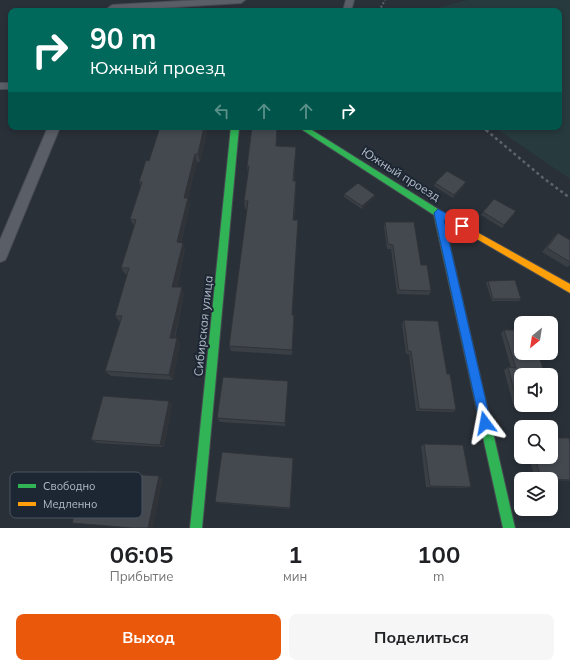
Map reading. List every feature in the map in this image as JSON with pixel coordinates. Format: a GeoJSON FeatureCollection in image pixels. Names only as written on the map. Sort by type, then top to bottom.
{"type":"FeatureCollection","features":[{"type":"Feature","properties":{"kind":"street"},"geometry":{"type":"LineString","coordinates":[[112,8],[241,0]]}},
{"type":"Feature","properties":{"kind":"street"},"geometry":{"type":"LineString","coordinates":[[0,256],[53,130]]}},
{"type":"Feature","properties":{"kind":"street","name":"Сибирская улица"},"geometry":{"type":"LineString","coordinates":[[196,528],[235,130]]}},
{"type":"Feature","properties":{"kind":"street","name":"Южный проезд"},"geometry":{"type":"LineString","coordinates":[[307,130],[438,213],[570,289]]}},
{"type":"Feature","properties":{"kind":"street"},"geometry":{"type":"LineString","coordinates":[[438,213],[509,528]]}},
{"type":"Feature","properties":{"kind":"path"},"geometry":{"type":"LineString","coordinates":[[486,130],[542,177],[570,198]]}},
{"type":"Feature","properties":{"kind":"green space"},"geometry":{"type":"Polygon","coordinates":[[[467,0],[570,0],[570,179],[498,130],[562,130],[562,8],[437,8],[467,0]]]}},
{"type":"Feature","properties":{"kind":"building"},"geometry":{"type":"Polygon","coordinates":[[[159,130],[203,130],[198,154],[195,154],[184,198],[188,198],[177,242],[183,243],[172,287],[182,287],[170,338],[177,338],[169,375],[105,371],[122,316],[115,316],[129,268],[121,268],[136,220],[130,219],[142,182],[139,182],[146,160],[149,161],[159,130]]]}},
{"type":"Feature","properties":{"kind":"building"},"geometry":{"type":"Polygon","coordinates":[[[252,130],[277,130],[276,146],[296,147],[293,181],[296,181],[293,220],[298,220],[292,315],[294,315],[292,350],[229,346],[248,201],[244,201],[249,166],[247,166],[252,130]]]}},
{"type":"Feature","properties":{"kind":"building"},"geometry":{"type":"Polygon","coordinates":[[[447,171],[466,182],[454,195],[435,183],[447,171]]]}},
{"type":"Feature","properties":{"kind":"building"},"geometry":{"type":"Polygon","coordinates":[[[358,183],[375,195],[362,206],[344,194],[358,183]]]}},
{"type":"Feature","properties":{"kind":"building"},"geometry":{"type":"Polygon","coordinates":[[[494,199],[516,211],[504,225],[483,212],[494,199]]]}},
{"type":"Feature","properties":{"kind":"building"},"geometry":{"type":"Polygon","coordinates":[[[385,222],[414,222],[421,265],[427,265],[431,291],[399,290],[393,245],[388,244],[385,222]]]}},
{"type":"Feature","properties":{"kind":"building"},"geometry":{"type":"Polygon","coordinates":[[[558,233],[570,240],[570,262],[547,248],[558,233]]]}},
{"type":"Feature","properties":{"kind":"building"},"geometry":{"type":"Polygon","coordinates":[[[515,280],[521,299],[493,299],[488,281],[515,280]]]}},
{"type":"Feature","properties":{"kind":"building"},"geometry":{"type":"Polygon","coordinates":[[[404,320],[438,321],[447,374],[450,374],[456,410],[419,409],[411,351],[408,351],[404,320]]]}},
{"type":"Feature","properties":{"kind":"building"},"geometry":{"type":"Polygon","coordinates":[[[504,330],[514,330],[514,360],[540,360],[543,368],[516,368],[504,330]]]}},
{"type":"Feature","properties":{"kind":"building"},"geometry":{"type":"Polygon","coordinates":[[[508,367],[516,368],[514,368],[514,390],[508,367]]]}},
{"type":"Feature","properties":{"kind":"building"},"geometry":{"type":"Polygon","coordinates":[[[223,377],[288,381],[285,423],[217,418],[223,377]]]}},
{"type":"Feature","properties":{"kind":"building"},"geometry":{"type":"Polygon","coordinates":[[[103,396],[169,401],[160,445],[91,440],[103,396]]]}},
{"type":"Feature","properties":{"kind":"building"},"geometry":{"type":"Polygon","coordinates":[[[558,438],[569,438],[570,480],[558,480],[558,472],[539,472],[537,464],[558,464],[558,438]]]}},
{"type":"Feature","properties":{"kind":"building"},"geometry":{"type":"Polygon","coordinates":[[[424,444],[463,445],[471,487],[430,486],[424,444]]]}},
{"type":"Feature","properties":{"kind":"building"},"geometry":{"type":"Polygon","coordinates":[[[222,452],[293,458],[290,508],[215,502],[222,452]]]}},
{"type":"Feature","properties":{"kind":"building"},"geometry":{"type":"Polygon","coordinates":[[[142,475],[159,476],[148,528],[72,523],[73,518],[142,518],[142,475]]]}},
{"type":"Feature","properties":{"kind":"traffic: fast"},"geometry":{"type":"LineString","coordinates":[[196,528],[235,130]]}},
{"type":"Feature","properties":{"kind":"traffic: fast"},"geometry":{"type":"LineString","coordinates":[[307,130],[438,213],[473,233]]}},
{"type":"Feature","properties":{"kind":"traffic: fast"},"geometry":{"type":"LineString","coordinates":[[438,213],[509,528]]}},
{"type":"Feature","properties":{"kind":"traffic: slow"},"geometry":{"type":"LineString","coordinates":[[473,233],[570,289]]}},
{"type":"Feature","properties":{"kind":"route"},"geometry":{"type":"LineString","coordinates":[[462,226],[438,213],[485,423]]}}]}
